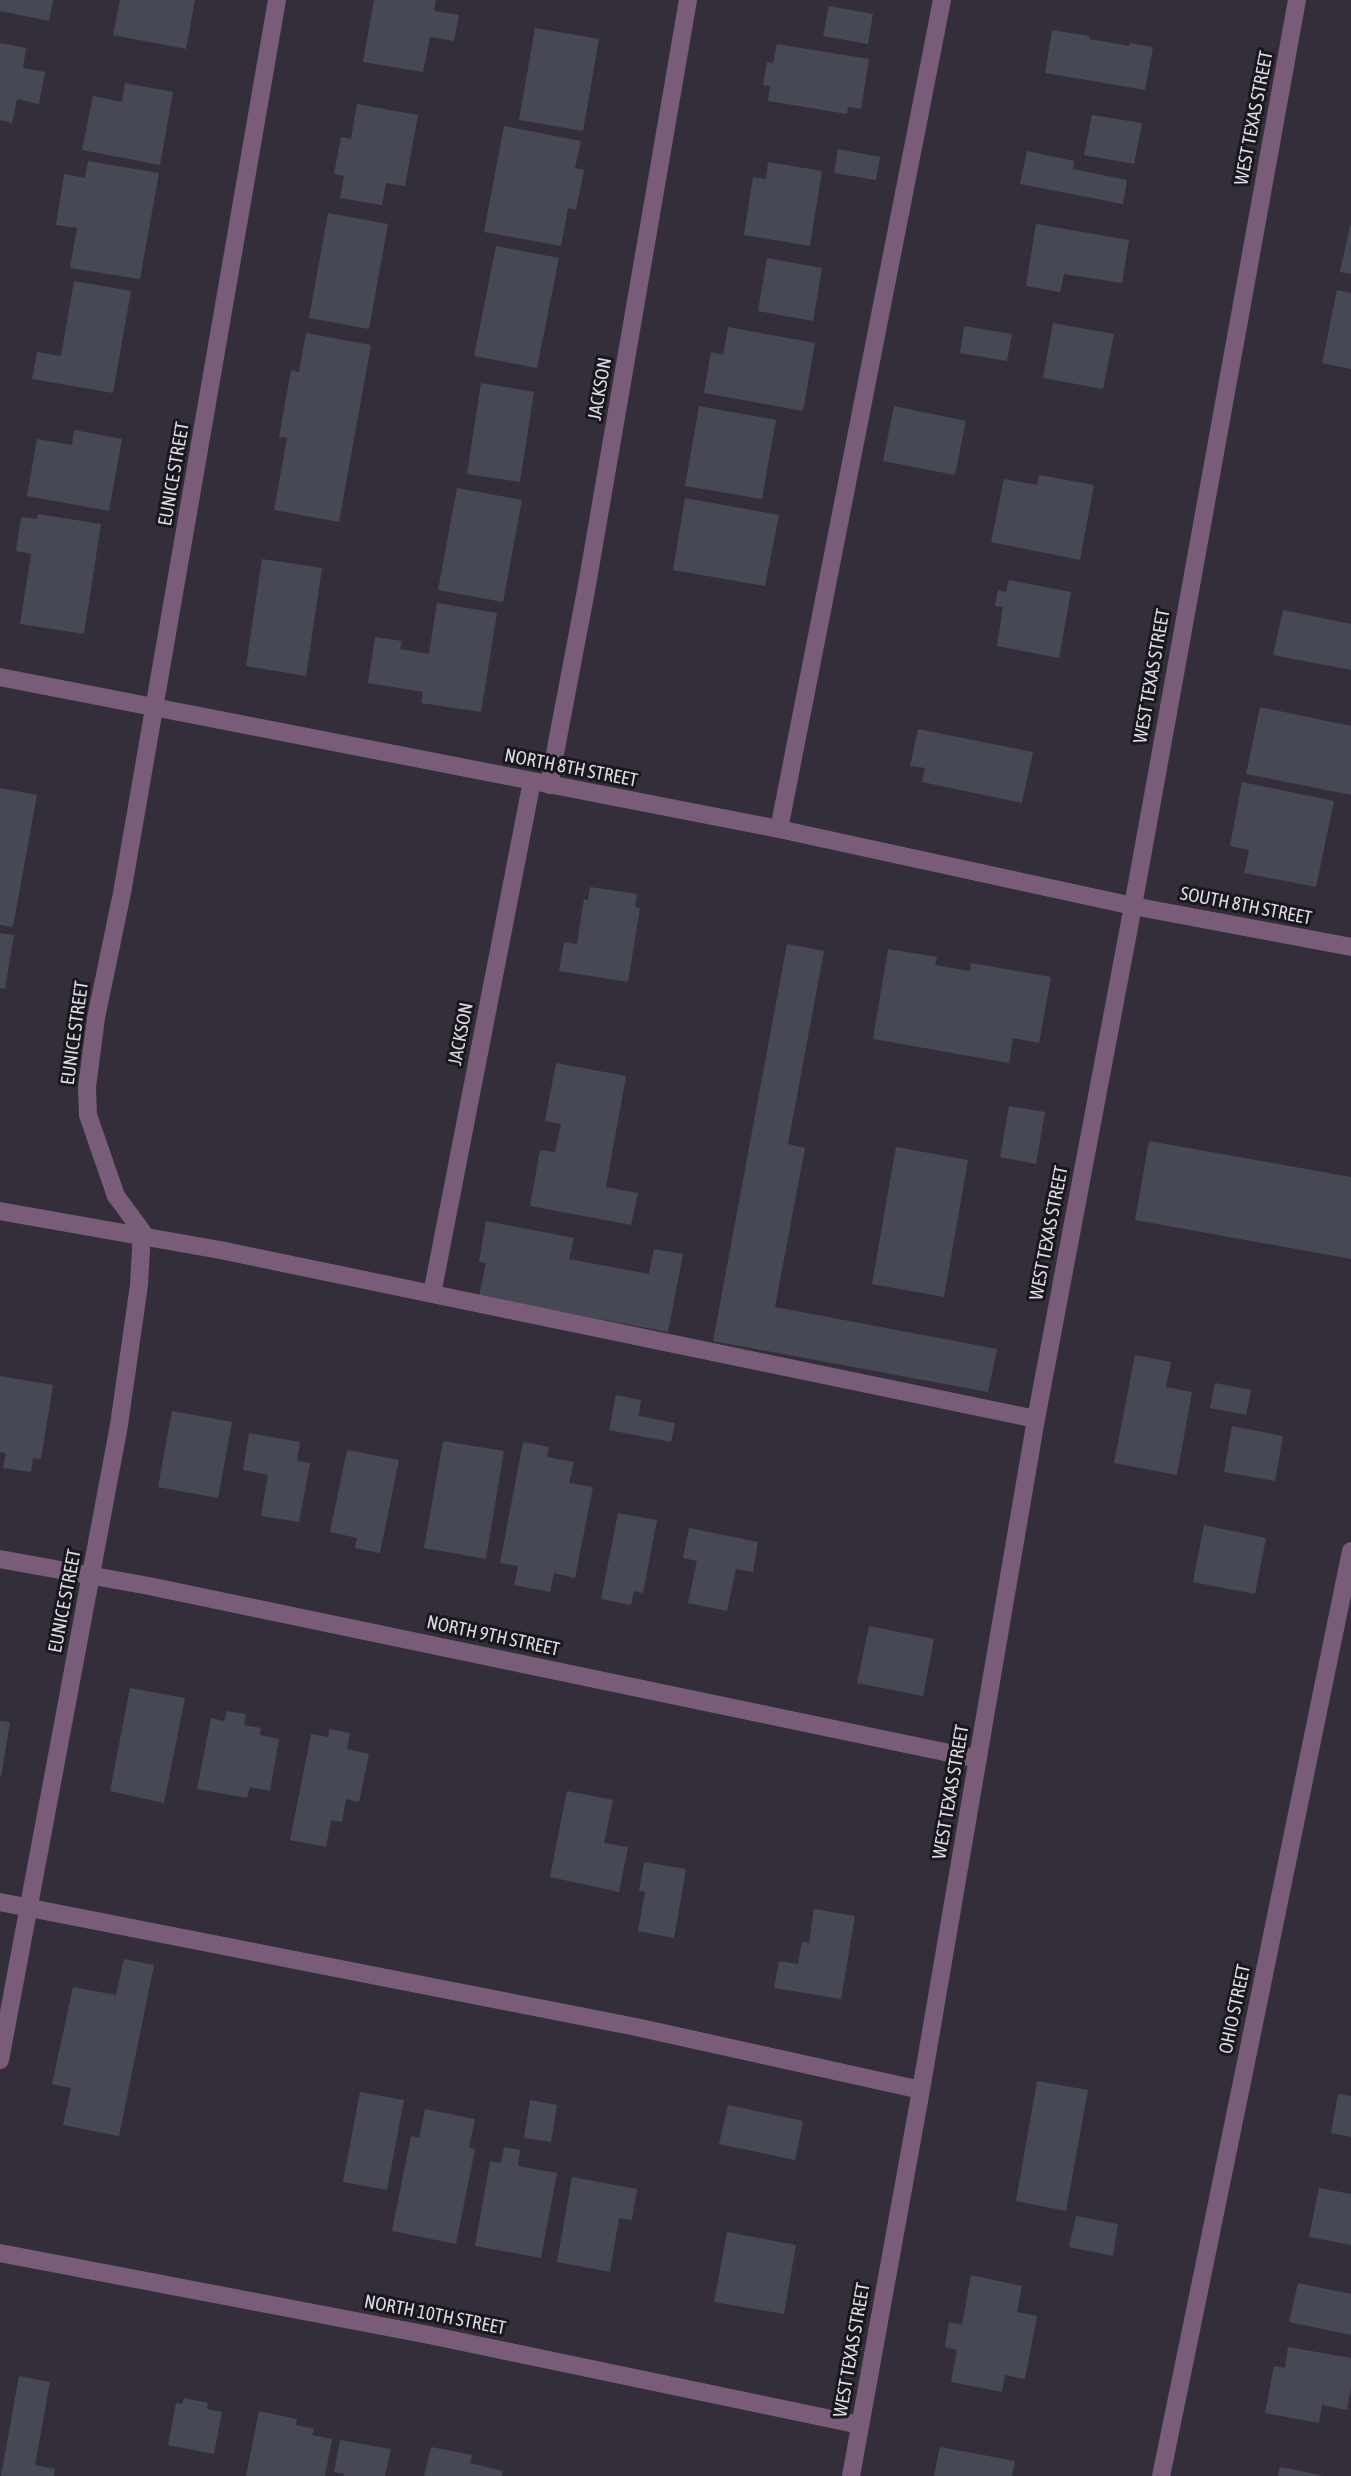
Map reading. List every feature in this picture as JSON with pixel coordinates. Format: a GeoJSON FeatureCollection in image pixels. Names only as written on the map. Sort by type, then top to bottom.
{"type":"FeatureCollection","features":[{"type":"Feature","properties":{"kind":"street","name":"EUNICE STREET"},"geometry":{"type":"LineString","coordinates":[[0,2060],[125,1387],[139,1285],[143,1236],[135,1219],[116,1196],[88,1115],[87,1087],[96,1018],[122,892],[277,0]]}},
{"type":"Feature","properties":{"kind":"street","name":"JACKSON"},"geometry":{"type":"LineString","coordinates":[[432,1294],[540,783],[589,572],[688,0]]}},
{"type":"Feature","properties":{"kind":"street"},"geometry":{"type":"LineString","coordinates":[[779,829],[942,0]]}},
{"type":"Feature","properties":{"kind":"street","name":"WEST TEXAS STREET"},"geometry":{"type":"LineString","coordinates":[[851,2476],[921,2090],[1036,1419],[1133,906],[1297,0]]}},
{"type":"Feature","properties":{"kind":"street","name":"NORTH 8TH STREET"},"geometry":{"type":"LineString","coordinates":[[0,677],[779,829],[1133,906]]}},
{"type":"Feature","properties":{"kind":"street","name":"SOUTH 8TH STREET"},"geometry":{"type":"LineString","coordinates":[[1133,906],[1351,947]]}},
{"type":"Feature","properties":{"kind":"street"},"geometry":{"type":"LineString","coordinates":[[0,1211],[143,1236],[432,1294],[1036,1419]]}},
{"type":"Feature","properties":{"kind":"street","name":"OHIO STREET"},"geometry":{"type":"LineString","coordinates":[[1161,2476],[1351,1550]]}},
{"type":"Feature","properties":{"kind":"street","name":"NORTH 9TH STREET"},"geometry":{"type":"LineString","coordinates":[[0,1559],[91,1575],[978,1759]]}},
{"type":"Feature","properties":{"kind":"street"},"geometry":{"type":"LineString","coordinates":[[0,1902],[636,2027],[921,2090]]}},
{"type":"Feature","properties":{"kind":"street","name":"NORTH 10TH STREET"},"geometry":{"type":"LineString","coordinates":[[0,2253],[429,2334],[860,2425]]}},
{"type":"Feature","properties":{"kind":"building"},"geometry":{"type":"Polygon","coordinates":[[[0,0],[53,0],[49,21],[0,11],[0,0]]]}},
{"type":"Feature","properties":{"kind":"building"},"geometry":{"type":"Polygon","coordinates":[[[120,0],[195,0],[186,49],[113,35],[120,0]]]}},
{"type":"Feature","properties":{"kind":"building"},"geometry":{"type":"Polygon","coordinates":[[[374,0],[436,0],[434,11],[459,15],[454,41],[430,37],[423,72],[363,62],[374,0]]]}},
{"type":"Feature","properties":{"kind":"building"},"geometry":{"type":"Polygon","coordinates":[[[829,6],[873,14],[868,44],[823,36],[829,6]]]}},
{"type":"Feature","properties":{"kind":"building"},"geometry":{"type":"Polygon","coordinates":[[[535,28],[599,39],[583,131],[519,120],[535,28]]]}},
{"type":"Feature","properties":{"kind":"building"},"geometry":{"type":"Polygon","coordinates":[[[1052,30],[1129,46],[1130,43],[1153,47],[1145,90],[1045,73],[1052,30]]]}},
{"type":"Feature","properties":{"kind":"building"},"geometry":{"type":"Polygon","coordinates":[[[0,43],[26,48],[23,68],[45,72],[39,104],[17,99],[12,123],[0,120],[0,43]]]}},
{"type":"Feature","properties":{"kind":"building"},"geometry":{"type":"Polygon","coordinates":[[[777,44],[869,59],[861,109],[848,107],[847,114],[768,101],[770,86],[763,85],[767,62],[773,63],[777,44]]]}},
{"type":"Feature","properties":{"kind":"building"},"geometry":{"type":"Polygon","coordinates":[[[125,83],[173,92],[160,165],[82,150],[93,96],[122,102],[125,83]]]}},
{"type":"Feature","properties":{"kind":"building"},"geometry":{"type":"Polygon","coordinates":[[[357,104],[418,115],[405,186],[386,183],[382,205],[340,198],[344,176],[334,174],[341,137],[351,139],[357,104]]]}},
{"type":"Feature","properties":{"kind":"building"},"geometry":{"type":"Polygon","coordinates":[[[1092,115],[1142,123],[1134,164],[1084,155],[1092,115]]]}},
{"type":"Feature","properties":{"kind":"building"},"geometry":{"type":"Polygon","coordinates":[[[504,126],[581,141],[575,168],[584,170],[576,210],[568,208],[561,246],[484,232],[504,126]]]}},
{"type":"Feature","properties":{"kind":"building"},"geometry":{"type":"Polygon","coordinates":[[[838,149],[880,157],[876,180],[834,173],[838,149]]]}},
{"type":"Feature","properties":{"kind":"building"},"geometry":{"type":"Polygon","coordinates":[[[1027,151],[1074,161],[1073,169],[1127,180],[1123,204],[1020,184],[1027,151]]]}},
{"type":"Feature","properties":{"kind":"building"},"geometry":{"type":"Polygon","coordinates":[[[88,161],[159,173],[140,279],[70,268],[77,228],[56,225],[64,174],[85,178],[88,161]]]}},
{"type":"Feature","properties":{"kind":"building"},"geometry":{"type":"Polygon","coordinates":[[[768,162],[822,171],[810,246],[744,235],[753,177],[766,179],[768,162]]]}},
{"type":"Feature","properties":{"kind":"building"},"geometry":{"type":"Polygon","coordinates":[[[328,213],[388,224],[369,329],[309,318],[328,213]]]}},
{"type":"Feature","properties":{"kind":"building"},"geometry":{"type":"Polygon","coordinates":[[[1036,224],[1129,240],[1122,283],[1064,274],[1060,292],[1026,286],[1036,224]]]}},
{"type":"Feature","properties":{"kind":"building"},"geometry":{"type":"Polygon","coordinates":[[[1351,226],[1351,274],[1340,272],[1351,226]]]}},
{"type":"Feature","properties":{"kind":"building"},"geometry":{"type":"Polygon","coordinates":[[[496,246],[559,258],[537,368],[474,356],[496,246]]]}},
{"type":"Feature","properties":{"kind":"building"},"geometry":{"type":"Polygon","coordinates":[[[767,258],[822,268],[813,321],[758,311],[767,258]]]}},
{"type":"Feature","properties":{"kind":"building"},"geometry":{"type":"Polygon","coordinates":[[[74,281],[131,291],[113,393],[32,379],[37,352],[61,356],[74,281]]]}},
{"type":"Feature","properties":{"kind":"building"},"geometry":{"type":"Polygon","coordinates":[[[1337,290],[1351,293],[1351,369],[1322,363],[1337,290]]]}},
{"type":"Feature","properties":{"kind":"building"},"geometry":{"type":"Polygon","coordinates":[[[1053,323],[1114,334],[1103,389],[1043,378],[1053,323]]]}},
{"type":"Feature","properties":{"kind":"building"},"geometry":{"type":"Polygon","coordinates":[[[964,326],[1012,334],[1007,361],[960,353],[964,326]]]}},
{"type":"Feature","properties":{"kind":"building"},"geometry":{"type":"Polygon","coordinates":[[[728,327],[815,343],[803,411],[704,393],[711,352],[723,355],[728,327]]]}},
{"type":"Feature","properties":{"kind":"building"},"geometry":{"type":"Polygon","coordinates":[[[306,333],[371,345],[339,522],[274,510],[287,438],[279,437],[291,370],[299,372],[306,333]]]}},
{"type":"Feature","properties":{"kind":"building"},"geometry":{"type":"Polygon","coordinates":[[[481,383],[534,392],[520,482],[467,474],[481,383]]]}},
{"type":"Feature","properties":{"kind":"building"},"geometry":{"type":"Polygon","coordinates":[[[699,406],[776,420],[762,499],[685,486],[699,406]]]}},
{"type":"Feature","properties":{"kind":"building"},"geometry":{"type":"Polygon","coordinates":[[[894,406],[966,421],[955,475],[883,461],[894,406]]]}},
{"type":"Feature","properties":{"kind":"building"},"geometry":{"type":"Polygon","coordinates":[[[74,430],[122,439],[109,511],[27,496],[37,439],[72,445],[74,430]]]}},
{"type":"Feature","properties":{"kind":"building"},"geometry":{"type":"Polygon","coordinates":[[[1039,475],[1094,485],[1080,560],[991,542],[1004,479],[1037,485],[1039,475]]]}},
{"type":"Feature","properties":{"kind":"building"},"geometry":{"type":"Polygon","coordinates":[[[457,488],[522,500],[503,602],[438,590],[457,488]]]}},
{"type":"Feature","properties":{"kind":"building"},"geometry":{"type":"Polygon","coordinates":[[[685,498],[779,515],[765,586],[673,570],[685,498]]]}},
{"type":"Feature","properties":{"kind":"building"},"geometry":{"type":"Polygon","coordinates":[[[38,514],[101,524],[84,634],[20,624],[31,554],[16,551],[21,517],[37,519],[38,514]]]}},
{"type":"Feature","properties":{"kind":"building"},"geometry":{"type":"Polygon","coordinates":[[[262,559],[322,568],[306,676],[246,666],[262,559]]]}},
{"type":"Feature","properties":{"kind":"building"},"geometry":{"type":"Polygon","coordinates":[[[1009,580],[1071,592],[1059,658],[997,646],[1003,607],[995,606],[998,590],[1006,592],[1009,580]]]}},
{"type":"Feature","properties":{"kind":"building"},"geometry":{"type":"Polygon","coordinates":[[[437,603],[497,613],[481,712],[421,703],[423,692],[368,683],[375,637],[402,641],[400,649],[429,654],[437,603]]]}},
{"type":"Feature","properties":{"kind":"building"},"geometry":{"type":"Polygon","coordinates":[[[1283,610],[1351,624],[1351,670],[1273,655],[1283,610]]]}},
{"type":"Feature","properties":{"kind":"building"},"geometry":{"type":"Polygon","coordinates":[[[1260,707],[1351,726],[1351,795],[1246,774],[1260,707]]]}},
{"type":"Feature","properties":{"kind":"building"},"geometry":{"type":"Polygon","coordinates":[[[918,729],[1033,752],[1022,803],[922,782],[925,768],[910,766],[918,729]]]}},
{"type":"Feature","properties":{"kind":"building"},"geometry":{"type":"Polygon","coordinates":[[[1242,782],[1334,801],[1316,887],[1244,873],[1249,850],[1230,846],[1242,782]]]}},
{"type":"Feature","properties":{"kind":"building"},"geometry":{"type":"Polygon","coordinates":[[[0,788],[37,795],[13,927],[0,925],[0,788]]]}},
{"type":"Feature","properties":{"kind":"building"},"geometry":{"type":"Polygon","coordinates":[[[590,887],[637,894],[635,907],[640,908],[628,982],[559,971],[564,942],[577,944],[584,899],[588,900],[590,887]]]}},
{"type":"Feature","properties":{"kind":"building"},"geometry":{"type":"Polygon","coordinates":[[[0,933],[14,935],[5,989],[0,988],[0,933]]]}},
{"type":"Feature","properties":{"kind":"building"},"geometry":{"type":"Polygon","coordinates":[[[787,944],[824,951],[788,1144],[805,1148],[775,1307],[997,1349],[988,1392],[713,1341],[787,944]]]}},
{"type":"Feature","properties":{"kind":"building"},"geometry":{"type":"Polygon","coordinates":[[[888,949],[937,957],[935,965],[970,971],[971,963],[1051,977],[1039,1043],[1013,1038],[1009,1063],[873,1039],[888,949]]]}},
{"type":"Feature","properties":{"kind":"building"},"geometry":{"type":"Polygon","coordinates":[[[556,1063],[626,1076],[606,1187],[638,1193],[631,1225],[530,1206],[540,1150],[555,1152],[561,1124],[545,1121],[556,1063]]]}},
{"type":"Feature","properties":{"kind":"building"},"geometry":{"type":"Polygon","coordinates":[[[1009,1106],[1045,1112],[1036,1164],[1000,1157],[1009,1106]]]}},
{"type":"Feature","properties":{"kind":"building"},"geometry":{"type":"Polygon","coordinates":[[[1149,1141],[1351,1177],[1351,1259],[1135,1220],[1149,1141]]]}},
{"type":"Feature","properties":{"kind":"building"},"geometry":{"type":"Polygon","coordinates":[[[896,1147],[968,1160],[944,1297],[872,1284],[896,1147]]]}},
{"type":"Feature","properties":{"kind":"building"},"geometry":{"type":"Polygon","coordinates":[[[486,1221],[574,1238],[569,1259],[649,1274],[654,1249],[683,1254],[668,1332],[479,1296],[486,1263],[479,1262],[486,1221]]]}},
{"type":"Feature","properties":{"kind":"building"},"geometry":{"type":"Polygon","coordinates":[[[1135,1355],[1171,1362],[1166,1387],[1192,1392],[1177,1475],[1114,1463],[1135,1355]]]}},
{"type":"Feature","properties":{"kind":"building"},"geometry":{"type":"Polygon","coordinates":[[[0,1376],[53,1385],[41,1459],[33,1458],[31,1472],[3,1468],[6,1453],[0,1452],[0,1376]]]}},
{"type":"Feature","properties":{"kind":"building"},"geometry":{"type":"Polygon","coordinates":[[[1215,1383],[1251,1390],[1246,1415],[1210,1408],[1215,1383]]]}},
{"type":"Feature","properties":{"kind":"building"},"geometry":{"type":"Polygon","coordinates":[[[616,1395],[641,1400],[639,1416],[675,1423],[671,1442],[609,1430],[616,1395]]]}},
{"type":"Feature","properties":{"kind":"building"},"geometry":{"type":"Polygon","coordinates":[[[172,1411],[232,1422],[218,1498],[158,1487],[172,1411]]]}},
{"type":"Feature","properties":{"kind":"building"},"geometry":{"type":"Polygon","coordinates":[[[1232,1426],[1283,1436],[1275,1481],[1224,1472],[1232,1426]]]}},
{"type":"Feature","properties":{"kind":"building"},"geometry":{"type":"Polygon","coordinates":[[[249,1433],[300,1442],[297,1461],[310,1463],[299,1522],[261,1516],[268,1475],[243,1470],[249,1433]]]}},
{"type":"Feature","properties":{"kind":"building"},"geometry":{"type":"Polygon","coordinates":[[[443,1441],[504,1451],[486,1559],[424,1548],[443,1441]]]}},
{"type":"Feature","properties":{"kind":"building"},"geometry":{"type":"Polygon","coordinates":[[[523,1442],[549,1447],[547,1457],[574,1462],[569,1483],[593,1487],[575,1578],[554,1573],[550,1592],[514,1585],[518,1566],[500,1563],[523,1442]]]}},
{"type":"Feature","properties":{"kind":"building"},"geometry":{"type":"Polygon","coordinates":[[[347,1450],[399,1460],[380,1553],[355,1548],[357,1538],[330,1532],[347,1450]]]}},
{"type":"Feature","properties":{"kind":"building"},"geometry":{"type":"Polygon","coordinates":[[[618,1513],[657,1520],[643,1593],[634,1591],[631,1605],[601,1599],[618,1513]]]}},
{"type":"Feature","properties":{"kind":"building"},"geometry":{"type":"Polygon","coordinates":[[[1204,1525],[1266,1538],[1255,1594],[1193,1582],[1204,1525]]]}},
{"type":"Feature","properties":{"kind":"building"},"geometry":{"type":"Polygon","coordinates":[[[689,1528],[758,1542],[753,1572],[736,1569],[727,1611],[688,1603],[697,1561],[683,1558],[689,1528]]]}},
{"type":"Feature","properties":{"kind":"building"},"geometry":{"type":"Polygon","coordinates":[[[869,1626],[934,1639],[923,1696],[857,1683],[869,1626]]]}},
{"type":"Feature","properties":{"kind":"building"},"geometry":{"type":"Polygon","coordinates":[[[130,1688],[185,1698],[164,1803],[110,1791],[130,1688]]]}},
{"type":"Feature","properties":{"kind":"building"},"geometry":{"type":"Polygon","coordinates":[[[227,1711],[246,1714],[244,1725],[261,1728],[260,1735],[279,1739],[270,1791],[250,1787],[247,1798],[197,1789],[211,1718],[224,1721],[227,1711]]]}},
{"type":"Feature","properties":{"kind":"building"},"geometry":{"type":"Polygon","coordinates":[[[0,1721],[10,1722],[1,1777],[0,1777],[0,1721]]]}},
{"type":"Feature","properties":{"kind":"building"},"geometry":{"type":"Polygon","coordinates":[[[329,1729],[350,1733],[347,1749],[369,1754],[359,1802],[346,1799],[342,1822],[331,1820],[326,1847],[290,1840],[311,1734],[328,1737],[329,1729]]]}},
{"type":"Feature","properties":{"kind":"building"},"geometry":{"type":"Polygon","coordinates":[[[567,1791],[613,1800],[604,1843],[628,1847],[619,1892],[550,1877],[567,1791]]]}},
{"type":"Feature","properties":{"kind":"building"},"geometry":{"type":"Polygon","coordinates":[[[644,1862],[686,1869],[674,1938],[638,1931],[645,1892],[639,1891],[644,1862]]]}},
{"type":"Feature","properties":{"kind":"building"},"geometry":{"type":"Polygon","coordinates":[[[814,1909],[855,1916],[841,1999],[774,1988],[779,1961],[798,1964],[802,1942],[809,1943],[814,1909]]]}},
{"type":"Feature","properties":{"kind":"building"},"geometry":{"type":"Polygon","coordinates":[[[124,1959],[154,1965],[119,2136],[63,2125],[71,2088],[52,2084],[73,1987],[116,1995],[124,1959]]]}},
{"type":"Feature","properties":{"kind":"building"},"geometry":{"type":"Polygon","coordinates":[[[1037,2081],[1088,2090],[1066,2211],[1016,2201],[1037,2081]]]}},
{"type":"Feature","properties":{"kind":"building"},"geometry":{"type":"Polygon","coordinates":[[[360,2092],[404,2100],[387,2190],[343,2182],[360,2092]]]}},
{"type":"Feature","properties":{"kind":"building"},"geometry":{"type":"Polygon","coordinates":[[[1338,2094],[1351,2096],[1351,2137],[1331,2133],[1338,2094]]]}},
{"type":"Feature","properties":{"kind":"building"},"geometry":{"type":"Polygon","coordinates":[[[530,2100],[557,2105],[551,2142],[524,2138],[530,2100]]]}},
{"type":"Feature","properties":{"kind":"building"},"geometry":{"type":"Polygon","coordinates":[[[728,2105],[803,2121],[795,2160],[719,2144],[728,2105]]]}},
{"type":"Feature","properties":{"kind":"building"},"geometry":{"type":"Polygon","coordinates":[[[425,2109],[475,2119],[469,2148],[475,2149],[456,2244],[392,2231],[411,2136],[419,2138],[425,2109]]]}},
{"type":"Feature","properties":{"kind":"building"},"geometry":{"type":"Polygon","coordinates":[[[504,2147],[520,2150],[518,2166],[557,2173],[541,2258],[475,2246],[490,2161],[501,2163],[504,2147]]]}},
{"type":"Feature","properties":{"kind":"building"},"geometry":{"type":"Polygon","coordinates":[[[572,2177],[637,2189],[632,2220],[619,2218],[610,2272],[557,2262],[572,2177]]]}},
{"type":"Feature","properties":{"kind":"building"},"geometry":{"type":"Polygon","coordinates":[[[1319,2188],[1351,2194],[1351,2245],[1309,2237],[1319,2188]]]}},
{"type":"Feature","properties":{"kind":"building"},"geometry":{"type":"Polygon","coordinates":[[[1076,2216],[1118,2224],[1113,2256],[1069,2247],[1076,2216]]]}},
{"type":"Feature","properties":{"kind":"building"},"geometry":{"type":"Polygon","coordinates":[[[727,2232],[796,2245],[784,2314],[714,2302],[727,2232]]]}},
{"type":"Feature","properties":{"kind":"building"},"geometry":{"type":"Polygon","coordinates":[[[971,2275],[1022,2286],[1017,2312],[1037,2316],[1025,2379],[1005,2375],[1002,2392],[951,2382],[957,2350],[945,2347],[949,2322],[962,2325],[971,2275]]]}},
{"type":"Feature","properties":{"kind":"building"},"geometry":{"type":"Polygon","coordinates":[[[1298,2283],[1351,2294],[1351,2335],[1289,2322],[1298,2283]]]}},
{"type":"Feature","properties":{"kind":"building"},"geometry":{"type":"Polygon","coordinates":[[[1288,2347],[1351,2358],[1351,2387],[1347,2410],[1322,2405],[1319,2423],[1265,2413],[1274,2366],[1285,2368],[1288,2347]]]}},
{"type":"Feature","properties":{"kind":"building"},"geometry":{"type":"Polygon","coordinates":[[[19,2376],[50,2382],[35,2465],[55,2469],[54,2476],[1,2476],[19,2376]]]}},
{"type":"Feature","properties":{"kind":"building"},"geometry":{"type":"Polygon","coordinates":[[[184,2398],[208,2403],[207,2409],[222,2412],[214,2454],[168,2445],[176,2403],[182,2404],[184,2398]]]}},
{"type":"Feature","properties":{"kind":"building"},"geometry":{"type":"Polygon","coordinates":[[[259,2411],[297,2419],[296,2425],[314,2429],[312,2435],[332,2439],[325,2476],[246,2476],[259,2411]]]}},
{"type":"Feature","properties":{"kind":"building"},"geometry":{"type":"Polygon","coordinates":[[[340,2440],[391,2449],[385,2476],[343,2476],[344,2474],[334,2472],[340,2440]]]}},
{"type":"Feature","properties":{"kind":"building"},"geometry":{"type":"Polygon","coordinates":[[[431,2447],[472,2455],[470,2463],[503,2471],[502,2476],[424,2476],[431,2447]]]}},
{"type":"Feature","properties":{"kind":"building"},"geometry":{"type":"Polygon","coordinates":[[[940,2447],[1015,2461],[1012,2476],[934,2476],[940,2447]]]}},
{"type":"Feature","properties":{"kind":"building"},"geometry":{"type":"Polygon","coordinates":[[[1280,2467],[1321,2475],[1321,2476],[1278,2476],[1280,2467]]]}}]}
